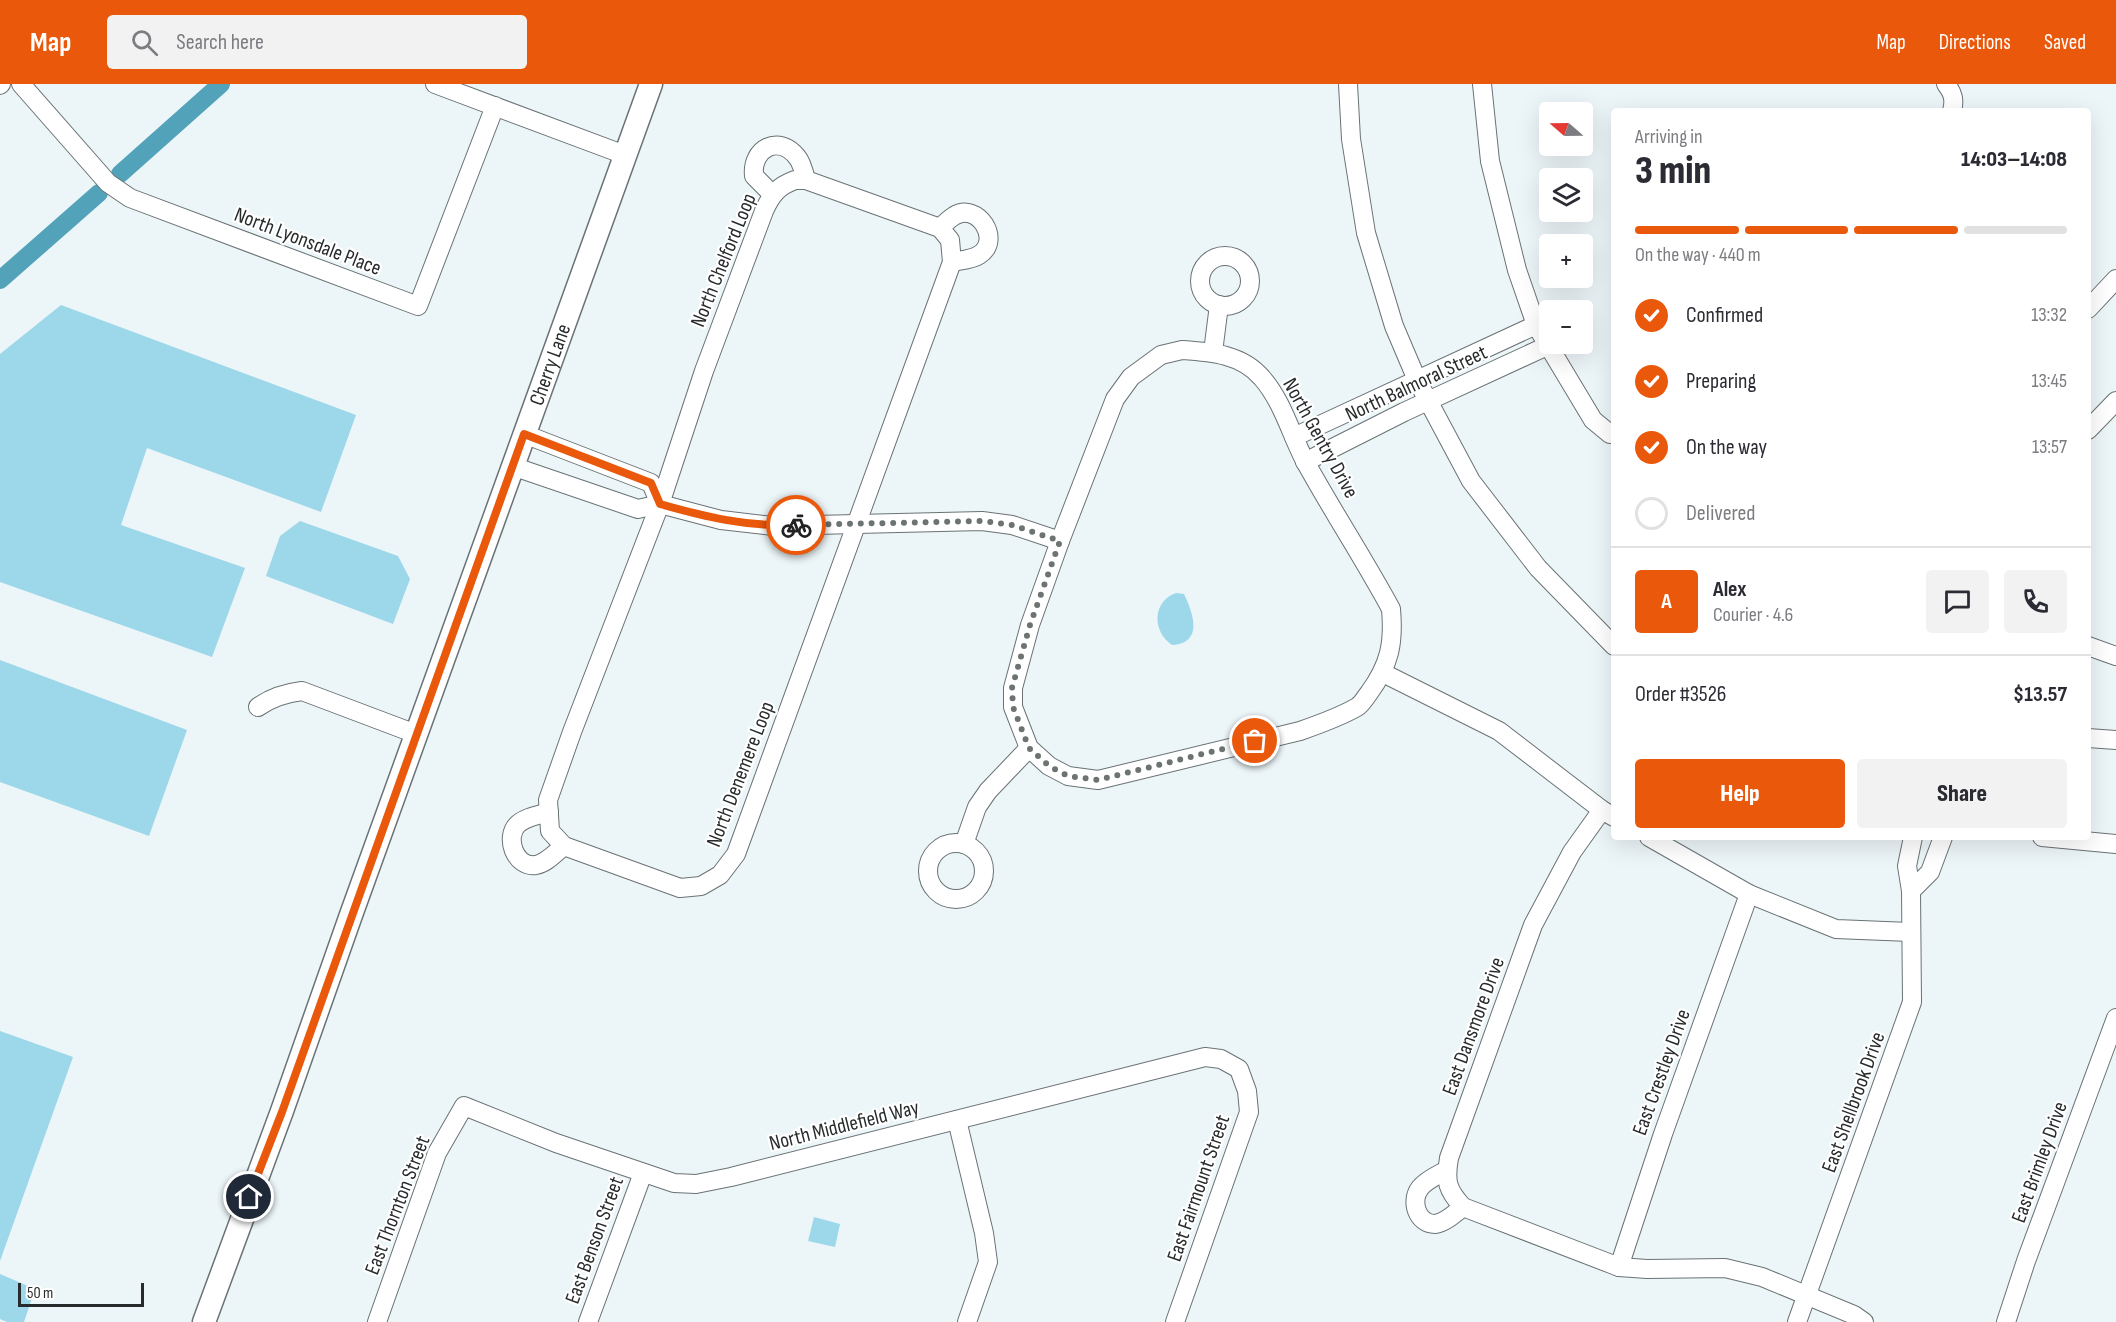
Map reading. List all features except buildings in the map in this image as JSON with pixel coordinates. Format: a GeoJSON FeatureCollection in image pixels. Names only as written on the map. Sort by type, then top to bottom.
{"type":"FeatureCollection","features":[{"type":"Feature","properties":{"kind":"main road","name":"Cherry Lane"},"geometry":{"type":"LineString","coordinates":[[204,1322],[282,1112],[651,84]]}},
{"type":"Feature","properties":{"kind":"street","name":"North Lyonsdale Place"},"geometry":{"type":"LineString","coordinates":[[21,84],[108,183],[130,198],[418,306],[495,106]]}},
{"type":"Feature","properties":{"kind":"street"},"geometry":{"type":"LineString","coordinates":[[435,84],[625,156]]}},
{"type":"Feature","properties":{"kind":"street"},"geometry":{"type":"LineString","coordinates":[[1348,84],[1351,140],[1366,233],[1394,326],[1427,402],[1478,490],[1538,568],[1611,643]]}},
{"type":"Feature","properties":{"kind":"street"},"geometry":{"type":"LineString","coordinates":[[1482,84],[1490,161],[1517,270],[1539,331]]}},
{"type":"Feature","properties":{"kind":"street"},"geometry":{"type":"LineString","coordinates":[[1946,84],[1953,93],[1953,108]]}},
{"type":"Feature","properties":{"kind":"street"},"geometry":{"type":"LineString","coordinates":[[772,194],[754,176],[754,169],[757,157],[766,148],[781,146],[796,155],[806,180],[940,228],[950,240],[952,262],[856,522]]}},
{"type":"Feature","properties":{"kind":"street","name":"North Chelford Loop"},"geometry":{"type":"LineString","coordinates":[[660,504],[704,371],[772,194],[785,183],[806,180]]}},
{"type":"Feature","properties":{"kind":"street"},"geometry":{"type":"LineString","coordinates":[[940,228],[955,215],[965,213],[975,215],[985,222],[988,233],[986,249],[973,258],[952,262]]}},
{"type":"Feature","properties":{"kind":"street"},"geometry":{"type":"LineString","coordinates":[[2091,306],[2116,279]]}},
{"type":"Feature","properties":{"kind":"street"},"geometry":{"type":"LineString","coordinates":[[1213,352],[1219,305]]}},
{"type":"Feature","properties":{"kind":"street","name":"North Balmoral Street"},"geometry":{"type":"LineString","coordinates":[[1294,437],[1536,325]]}},
{"type":"Feature","properties":{"kind":"street","name":"North Gentry Drive"},"geometry":{"type":"LineString","coordinates":[[1029,748],[1013,707],[1012,688],[1030,625],[1060,541],[1115,399],[1131,377],[1161,355],[1182,350],[1225,355],[1243,363],[1262,377],[1278,403],[1305,462],[1391,609],[1393,633],[1383,673]]}},
{"type":"Feature","properties":{"kind":"street","name":"North Balmoral Street"},"geometry":{"type":"LineString","coordinates":[[1305,462],[1539,350]]}},
{"type":"Feature","properties":{"kind":"street"},"geometry":{"type":"LineString","coordinates":[[1552,354],[1593,420],[1611,434]]}},
{"type":"Feature","properties":{"kind":"street"},"geometry":{"type":"LineString","coordinates":[[2091,427],[2116,401]]}},
{"type":"Feature","properties":{"kind":"street"},"geometry":{"type":"LineString","coordinates":[[524,434],[651,483],[660,504],[548,800],[549,812],[550,831],[564,846],[548,859],[536,865],[529,864],[516,855],[511,843],[513,831],[524,819],[549,812]]}},
{"type":"Feature","properties":{"kind":"street"},"geometry":{"type":"LineString","coordinates":[[512,466],[638,509],[660,504],[721,520],[773,526],[856,522],[982,521],[1012,525],[1060,541]]}},
{"type":"Feature","properties":{"kind":"street","name":"North Denemere Loop"},"geometry":{"type":"LineString","coordinates":[[564,846],[680,888],[701,886],[720,875],[736,855],[856,522]]}},
{"type":"Feature","properties":{"kind":"street"},"geometry":{"type":"LineString","coordinates":[[2091,647],[2116,656]]}},
{"type":"Feature","properties":{"kind":"street"},"geometry":{"type":"LineString","coordinates":[[964,844],[977,807],[988,791],[1029,748],[1049,766],[1068,776],[1098,780],[1300,730],[1330,720],[1360,705],[1383,673],[1499,731],[1608,814]]}},
{"type":"Feature","properties":{"kind":"street"},"geometry":{"type":"LineString","coordinates":[[258,708],[269,699],[286,693],[302,691],[416,734]]}},
{"type":"Feature","properties":{"kind":"street"},"geometry":{"type":"LineString","coordinates":[[2091,738],[2116,740]]}},
{"type":"Feature","properties":{"kind":"street","name":"East Dansmore Drive"},"geometry":{"type":"LineString","coordinates":[[1463,1207],[1450,1194],[1447,1170],[1449,1158],[1533,925],[1572,852],[1608,814]]}},
{"type":"Feature","properties":{"kind":"street"},"geometry":{"type":"LineString","coordinates":[[1653,840],[1749,894],[1836,929],[1910,932]]}},
{"type":"Feature","properties":{"kind":"street","name":"East Shellbrook Drive"},"geometry":{"type":"LineString","coordinates":[[1797,1322],[1912,1002],[1911,891],[1907,866],[1912,840]]}},
{"type":"Feature","properties":{"kind":"street"},"geometry":{"type":"LineString","coordinates":[[1911,891],[1930,872],[1942,840]]}},
{"type":"Feature","properties":{"kind":"street"},"geometry":{"type":"LineString","coordinates":[[2074,840],[2116,844]]}},
{"type":"Feature","properties":{"kind":"street","name":"East Crestley Drive"},"geometry":{"type":"LineString","coordinates":[[1619,1267],[1663,1134],[1749,894]]}},
{"type":"Feature","properties":{"kind":"street","name":"East Brimley Drive"},"geometry":{"type":"LineString","coordinates":[[2006,1322],[2026,1261],[2116,1018]]}},
{"type":"Feature","properties":{"kind":"street","name":"North Middlefield Way"},"geometry":{"type":"LineString","coordinates":[[464,1106],[556,1143],[643,1173],[674,1183],[696,1184],[1205,1057],[1221,1059],[1239,1069]]}},
{"type":"Feature","properties":{"kind":"street","name":"East Fairmount Street"},"geometry":{"type":"LineString","coordinates":[[1175,1322],[1249,1112],[1247,1091],[1239,1069]]}},
{"type":"Feature","properties":{"kind":"street","name":"East Thornton Street"},"geometry":{"type":"LineString","coordinates":[[377,1322],[437,1153],[464,1106]]}},
{"type":"Feature","properties":{"kind":"street"},"geometry":{"type":"LineString","coordinates":[[957,1120],[984,1233],[988,1262],[967,1322]]}},
{"type":"Feature","properties":{"kind":"street"},"geometry":{"type":"LineString","coordinates":[[1447,1170],[1420,1187],[1415,1196],[1416,1208],[1426,1222],[1433,1224],[1443,1222],[1463,1207],[1619,1267],[1725,1268],[1762,1276],[1854,1315],[1864,1322]]}},
{"type":"Feature","properties":{"kind":"street","name":"East Benson Street"},"geometry":{"type":"LineString","coordinates":[[588,1322],[643,1173]]}},
{"type":"Feature","properties":{"kind":"shaded area"},"geometry":{"type":"Polygon","coordinates":[[[61,305],[356,415],[321,512],[147,448],[121,525],[245,568],[212,657],[0,582],[0,354],[61,305]]]}},
{"type":"Feature","properties":{"kind":"shaded area"},"geometry":{"type":"Polygon","coordinates":[[[300,521],[398,556],[410,579],[393,624],[266,576],[280,536],[300,521]]]}},
{"type":"Feature","properties":{"kind":"shaded area"},"geometry":{"type":"Polygon","coordinates":[[[1176,593],[1184,594],[1193,618],[1193,626],[1189,639],[1172,645],[1161,633],[1158,617],[1162,603],[1176,593]]]}},
{"type":"Feature","properties":{"kind":"shaded area"},"geometry":{"type":"Polygon","coordinates":[[[0,660],[187,730],[149,836],[0,782],[0,660]]]}},
{"type":"Feature","properties":{"kind":"shaded area"},"geometry":{"type":"Polygon","coordinates":[[[0,1031],[73,1057],[0,1261],[0,1031]]]}},
{"type":"Feature","properties":{"kind":"shaded area"},"geometry":{"type":"Polygon","coordinates":[[[814,1217],[840,1224],[835,1247],[808,1241],[814,1217]]]}},
{"type":"Feature","properties":{"kind":"shaded area"},"geometry":{"type":"Polygon","coordinates":[[[0,1274],[35,1289],[24,1322],[7,1322],[0,1319],[0,1274]]]}},
{"type":"Feature","properties":{"kind":"waterway"},"geometry":{"type":"LineString","coordinates":[[120,174],[221,84]]}},
{"type":"Feature","properties":{"kind":"waterway"},"geometry":{"type":"LineString","coordinates":[[0,280],[99,193]]}},
{"type":"Feature","properties":{"kind":"way so far"},"geometry":{"type":"LineString","coordinates":[[796,525],[982,521],[1012,525],[1060,541],[1030,625],[1012,688],[1013,707],[1029,748],[1049,766],[1068,776],[1098,780],[1255,741]]}},
{"type":"Feature","properties":{"kind":"route"},"geometry":{"type":"LineString","coordinates":[[249,1197],[282,1112],[524,434],[651,483],[660,504],[721,520],[773,526],[796,525]]}}]}
